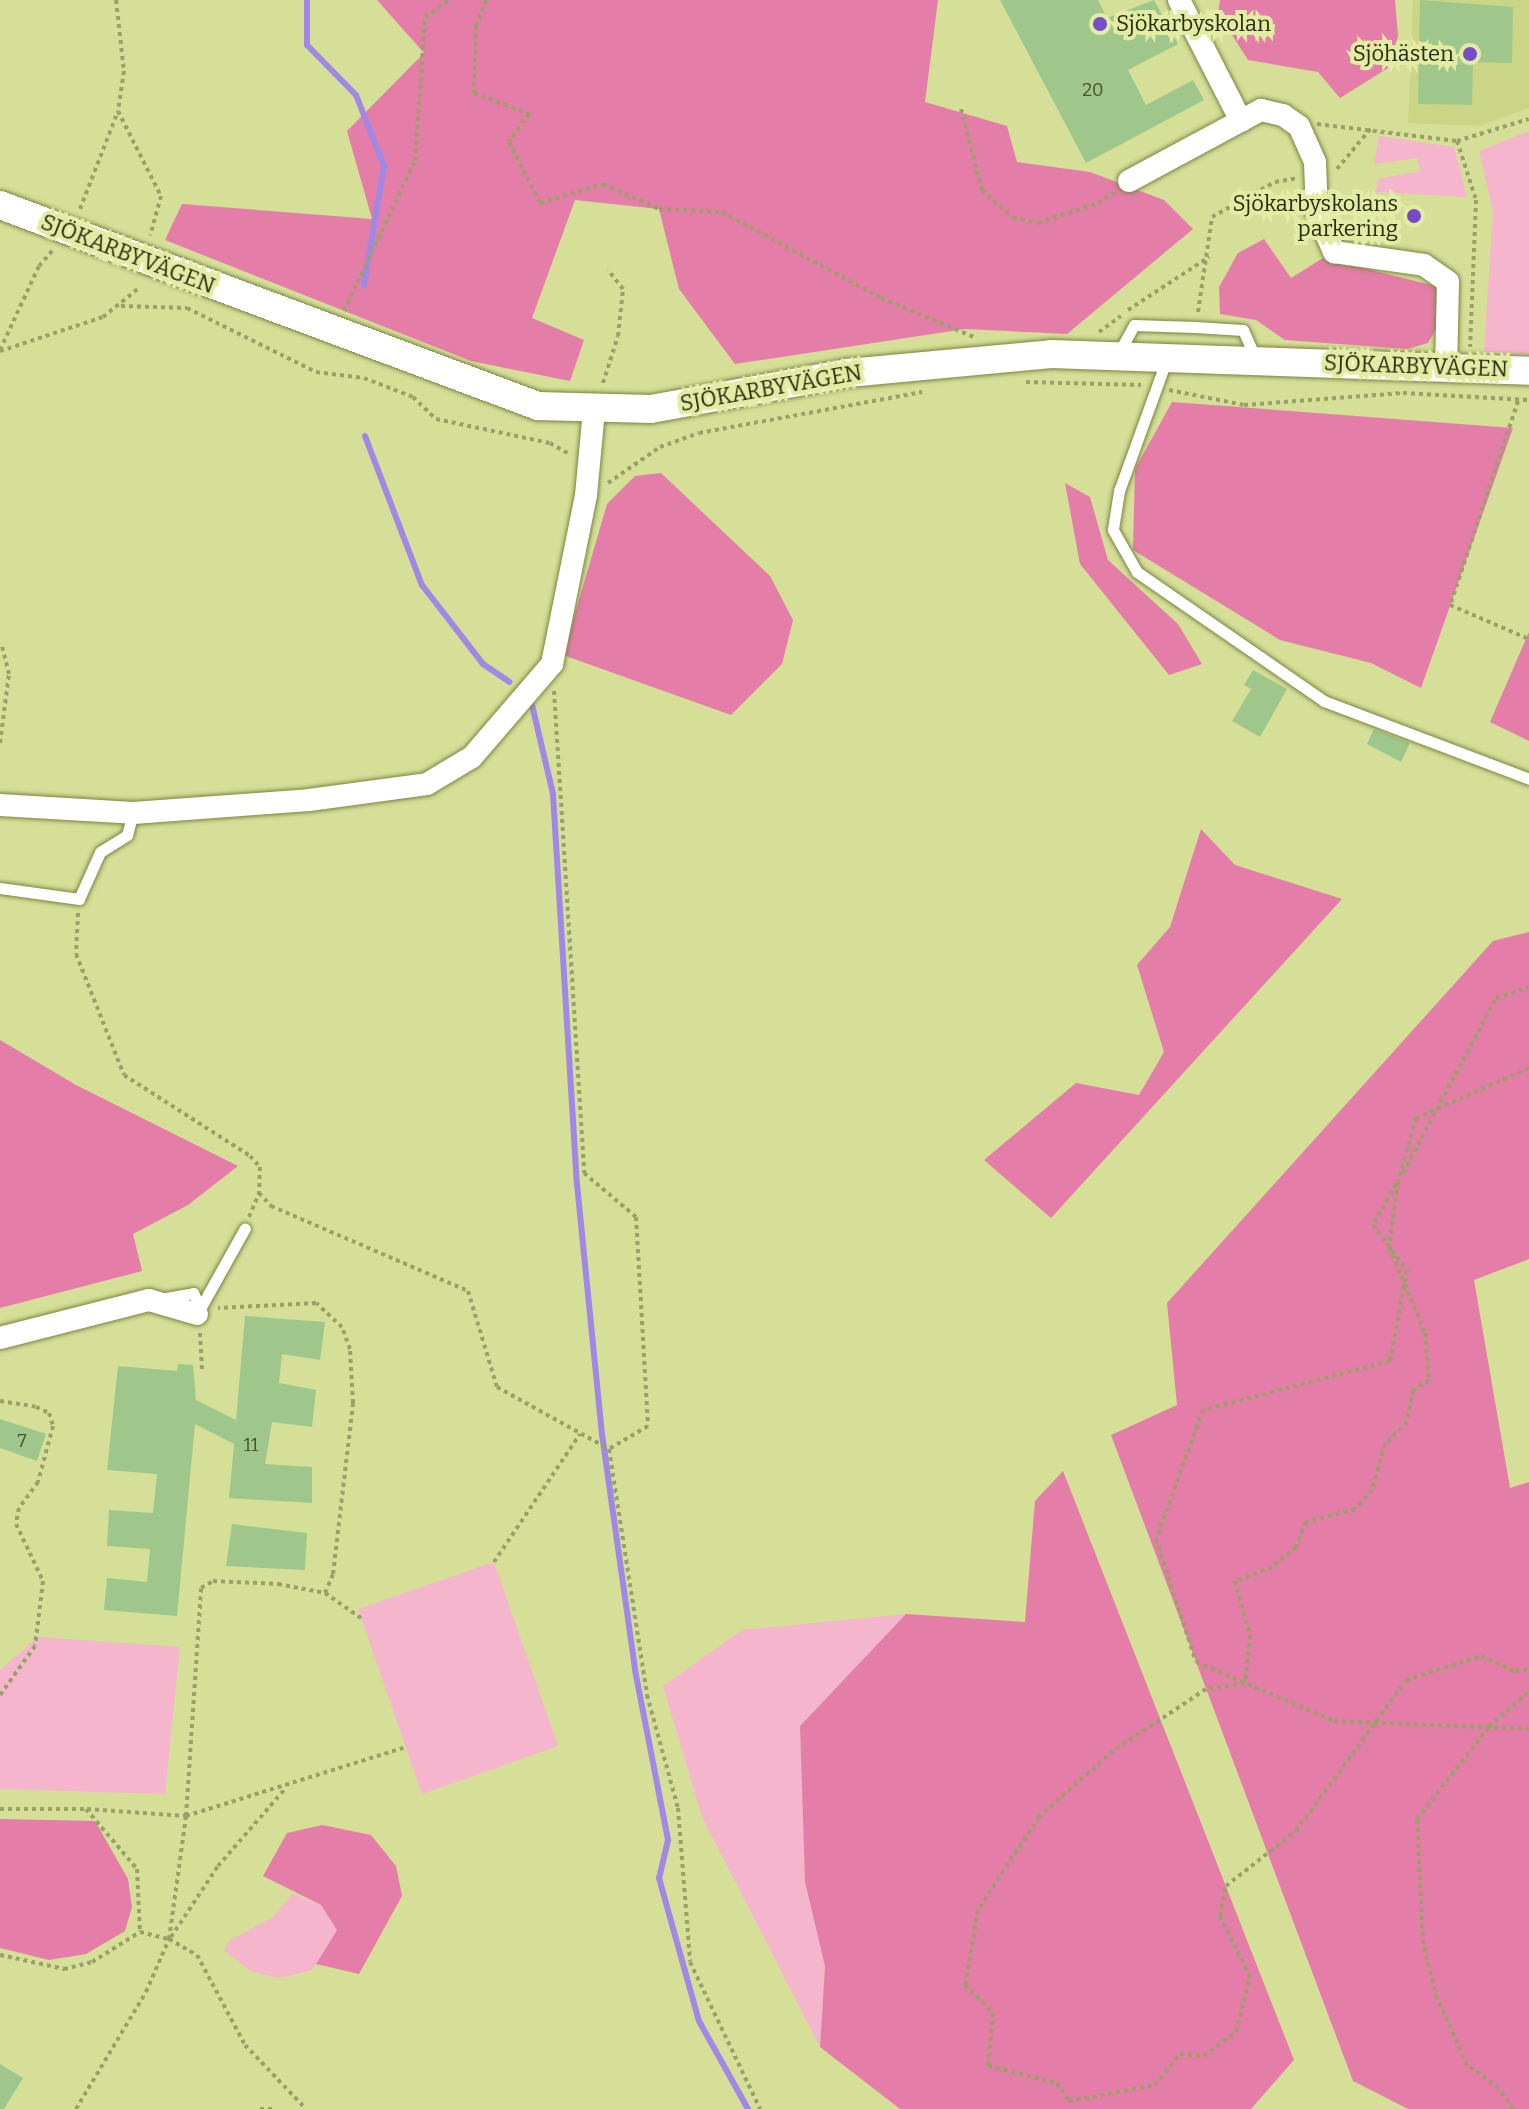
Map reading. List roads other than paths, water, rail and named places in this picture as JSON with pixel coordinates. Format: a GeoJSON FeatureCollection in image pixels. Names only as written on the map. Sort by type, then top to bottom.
{"type":"FeatureCollection","features":[{"type":"Feature","properties":{"kind":"street"},"geometry":{"type":"LineString","coordinates":[[1179,0],[1241,121]]}},
{"type":"Feature","properties":{"kind":"street"},"geometry":{"type":"LineString","coordinates":[[1129,181],[1261,110],[1299,126],[1317,174],[1317,213],[1334,252],[1424,265],[1448,282],[1458,361]]}},
{"type":"Feature","properties":{"kind":"street","name":"SJÖKARBYVÄGEN"},"geometry":{"type":"LineString","coordinates":[[0,205],[349,339],[538,406],[594,411],[728,399],[848,373],[974,358],[1118,354],[1257,360],[1458,361],[1529,371]]}},
{"type":"Feature","properties":{"kind":"street"},"geometry":{"type":"LineString","coordinates":[[0,805],[133,813],[427,784],[497,735],[552,664],[586,495],[594,411]]}},
{"type":"Feature","properties":{"kind":"street"},"geometry":{"type":"LineString","coordinates":[[0,1338],[155,1302],[197,1312]]}},
{"type":"Feature","properties":{"kind":"lane"},"geometry":{"type":"LineString","coordinates":[[1118,354],[1134,325],[1195,327],[1243,330],[1257,360]]}},
{"type":"Feature","properties":{"kind":"lane"},"geometry":{"type":"LineString","coordinates":[[1167,356],[1119,491],[1113,530],[1137,572],[1324,701],[1529,779]]}},
{"type":"Feature","properties":{"kind":"lane"},"geometry":{"type":"LineString","coordinates":[[0,888],[79,899],[100,852],[127,835],[133,813]]}},
{"type":"Feature","properties":{"kind":"lane"},"geometry":{"type":"LineString","coordinates":[[197,1312],[245,1228]]}},
{"type":"Feature","properties":{"kind":"waterway"},"geometry":{"type":"LineString","coordinates":[[307,0],[307,45],[356,95],[384,166],[364,285]]}},
{"type":"Feature","properties":{"kind":"waterway"},"geometry":{"type":"LineString","coordinates":[[365,436],[422,585],[483,664],[510,682]]}},
{"type":"Feature","properties":{"kind":"waterway"},"geometry":{"type":"LineString","coordinates":[[532,705],[553,794],[577,1184],[602,1434],[635,1670],[668,1840],[659,1878],[699,2021],[748,2109]]}},
{"type":"Feature","properties":{"kind":"place","name":"Sjökarbyskolan"},"geometry":{"type":"Point","coordinates":[1100,24]}},
{"type":"Feature","properties":{"kind":"place","name":"Sjöhästen"},"geometry":{"type":"Point","coordinates":[1470,54]}},
{"type":"Feature","properties":{"kind":"place","name":"Sjökarbyskolans parkering"},"geometry":{"type":"Point","coordinates":[1414,216]}}]}
